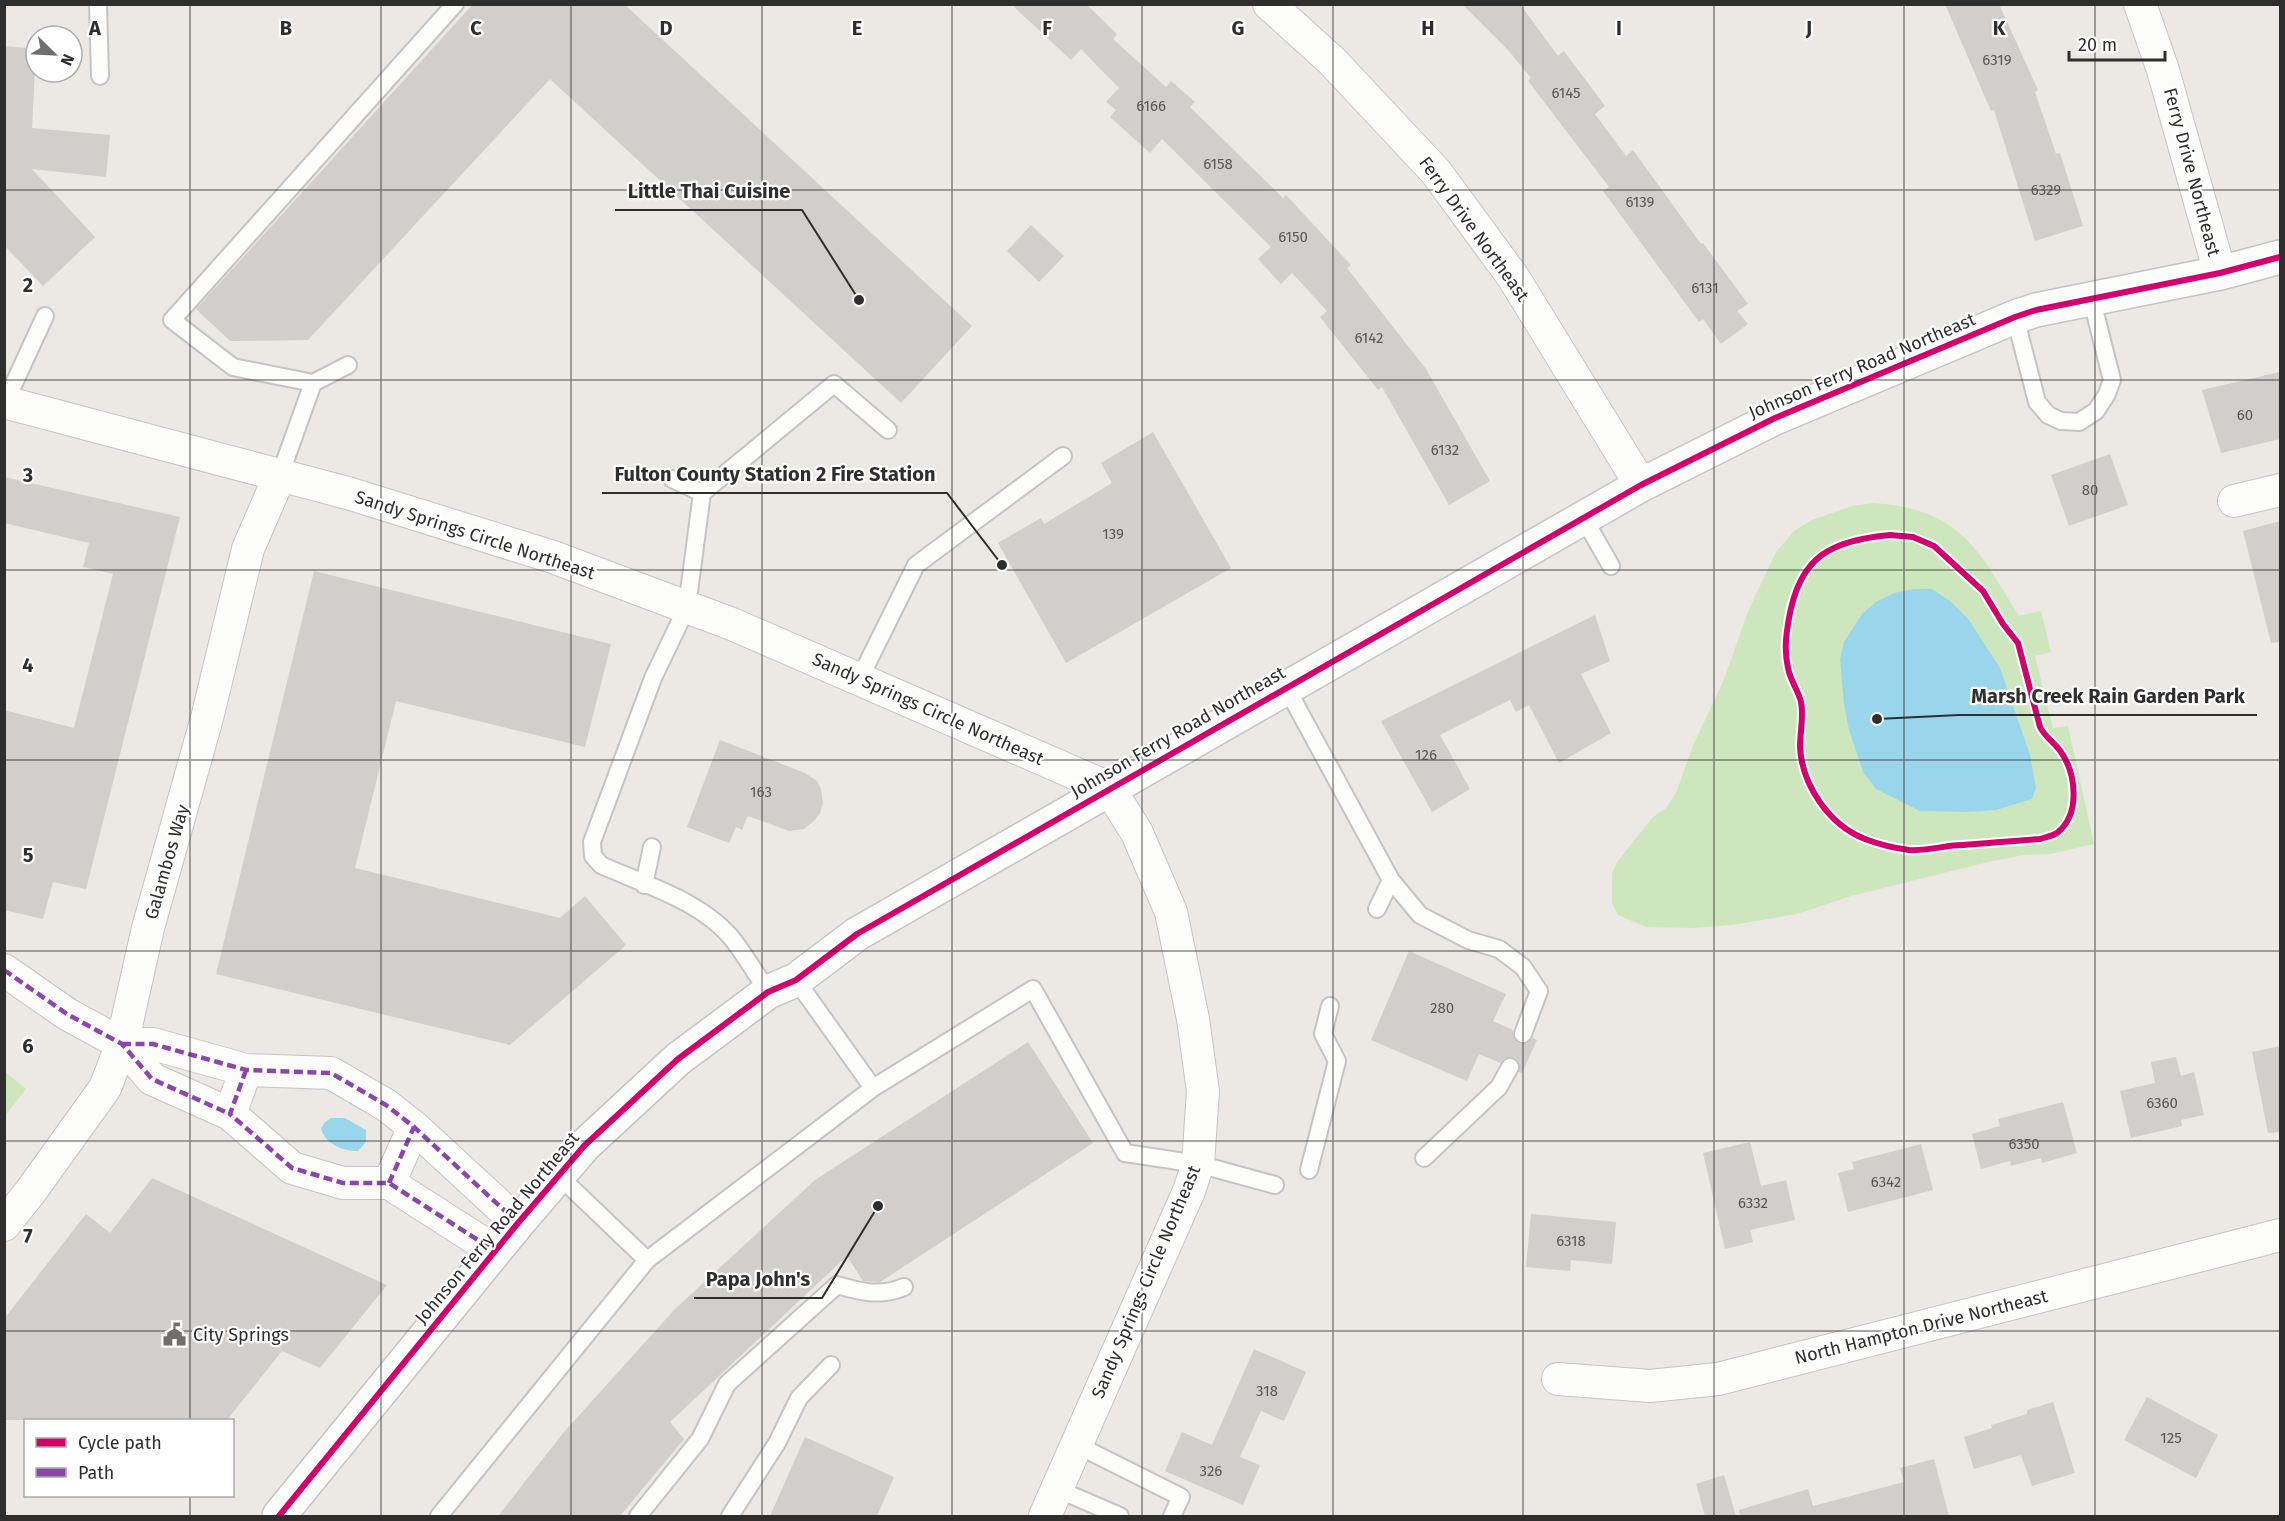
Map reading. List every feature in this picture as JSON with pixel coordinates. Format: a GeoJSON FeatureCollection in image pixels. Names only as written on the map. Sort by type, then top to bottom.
{"type":"FeatureCollection","features":[{"type":"Feature","properties":{"kind":"street","name":"Ferry Drive Northeast"},"geometry":{"type":"LineString","coordinates":[[1269,4],[1332,61],[1436,172],[1512,277],[1641,484]]}},
{"type":"Feature","properties":{"kind":"street","name":"Ferry Drive Northeast"},"geometry":{"type":"LineString","coordinates":[[2140,4],[2163,70],[2220,273]]}},
{"type":"Feature","properties":{"kind":"street","name":"Johnson Ferry Road Northeast"},"geometry":{"type":"LineString","coordinates":[[279,1516],[518,1223],[584,1146],[678,1059],[857,934],[1641,484],[1775,418],[2036,310],[2091,297],[2220,273],[2280,257]]}},
{"type":"Feature","properties":{"kind":"street","name":"Sandy Springs Circle Northeast"},"geometry":{"type":"LineString","coordinates":[[5,402],[351,494],[553,557],[732,624],[1109,788],[1137,833],[1171,912],[1203,1090],[1198,1164],[1189,1191],[1051,1503]]}},
{"type":"Feature","properties":{"kind":"street","name":"Galambos Way"},"geometry":{"type":"LineString","coordinates":[[4,1225],[105,1088],[122,1044],[148,928],[207,718],[248,549],[280,475]]}},
{"type":"Feature","properties":{"kind":"street"},"geometry":{"type":"LineString","coordinates":[[2234,501],[2280,490]]}},
{"type":"Feature","properties":{"kind":"street"},"geometry":{"type":"LineString","coordinates":[[4,970],[67,1014],[122,1044],[152,1079],[230,1114],[292,1168],[343,1183],[389,1183],[495,1251]]}},
{"type":"Feature","properties":{"kind":"street"},"geometry":{"type":"LineString","coordinates":[[122,1044],[153,1044],[246,1070],[331,1072],[386,1104],[518,1223]]}},
{"type":"Feature","properties":{"kind":"street"},"geometry":{"type":"LineString","coordinates":[[230,1114],[246,1070]]}},
{"type":"Feature","properties":{"kind":"street"},"geometry":{"type":"LineString","coordinates":[[389,1183],[414,1127]]}},
{"type":"Feature","properties":{"kind":"street","name":"North Hampton Drive Northeast"},"geometry":{"type":"LineString","coordinates":[[1558,1379],[1650,1386],[1718,1379],[2280,1235]]}},
{"type":"Feature","properties":{"kind":"lane"},"geometry":{"type":"LineString","coordinates":[[98,4],[100,76]]}},
{"type":"Feature","properties":{"kind":"lane"},"geometry":{"type":"LineString","coordinates":[[348,365],[314,383],[233,367],[172,320],[455,4]]}},
{"type":"Feature","properties":{"kind":"lane"},"geometry":{"type":"LineString","coordinates":[[2015,317],[2037,402],[2048,416],[2061,421],[2079,422],[2096,411],[2107,394],[2112,380],[2091,297]]}},
{"type":"Feature","properties":{"kind":"lane"},"geometry":{"type":"LineString","coordinates":[[5,402],[45,316]]}},
{"type":"Feature","properties":{"kind":"lane"},"geometry":{"type":"LineString","coordinates":[[280,475],[314,383]]}},
{"type":"Feature","properties":{"kind":"lane"},"geometry":{"type":"LineString","coordinates":[[873,1088],[782,986],[709,918],[673,897],[601,865],[593,856],[592,842],[653,678],[687,607],[702,493],[834,384],[888,430]]}},
{"type":"Feature","properties":{"kind":"lane"},"geometry":{"type":"LineString","coordinates":[[859,680],[916,565],[1063,456]]}},
{"type":"Feature","properties":{"kind":"lane"},"geometry":{"type":"LineString","coordinates":[[672,478],[702,493]]}},
{"type":"Feature","properties":{"kind":"lane"},"geometry":{"type":"LineString","coordinates":[[1583,517],[1611,566]]}},
{"type":"Feature","properties":{"kind":"lane"},"geometry":{"type":"LineString","coordinates":[[1286,687],[1391,880],[1420,915],[1468,940],[1499,949],[1523,967],[1539,992],[1523,1034]]}},
{"type":"Feature","properties":{"kind":"lane"},"geometry":{"type":"LineString","coordinates":[[644,885],[652,847]]}},
{"type":"Feature","properties":{"kind":"lane"},"geometry":{"type":"LineString","coordinates":[[1377,909],[1391,880]]}},
{"type":"Feature","properties":{"kind":"lane"},"geometry":{"type":"LineString","coordinates":[[439,1516],[647,1260],[873,1088],[1033,989],[1125,1153],[1198,1164],[1275,1185]]}},
{"type":"Feature","properties":{"kind":"lane"},"geometry":{"type":"LineString","coordinates":[[1309,1170],[1337,1061],[1323,1034],[1330,1006]]}},
{"type":"Feature","properties":{"kind":"lane"},"geometry":{"type":"LineString","coordinates":[[1424,1158],[1499,1087],[1510,1068]]}},
{"type":"Feature","properties":{"kind":"lane"},"geometry":{"type":"LineString","coordinates":[[558,1175],[647,1260]]}},
{"type":"Feature","properties":{"kind":"lane"},"geometry":{"type":"LineString","coordinates":[[638,1516],[700,1439],[727,1384],[837,1285],[860,1292],[889,1294],[904,1287]]}},
{"type":"Feature","properties":{"kind":"lane"},"geometry":{"type":"LineString","coordinates":[[730,1516],[777,1443],[799,1398],[831,1365]]}},
{"type":"Feature","properties":{"kind":"lane"},"geometry":{"type":"LineString","coordinates":[[1077,1445],[1181,1497],[1172,1516]]}},
{"type":"Feature","properties":{"kind":"lane"},"geometry":{"type":"LineString","coordinates":[[1051,1503],[1120,1516]]}},
{"type":"Feature","properties":{"kind":"green space"},"geometry":{"type":"Polygon","coordinates":[[[1873,503],[1903,507],[1947,523],[1978,552],[2019,616],[2041,611],[2051,652],[2035,656],[2053,728],[2068,726],[2094,844],[2050,854],[2024,855],[1988,862],[1851,896],[1797,914],[1732,925],[1692,928],[1646,927],[1618,915],[1612,903],[1612,874],[1617,862],[1653,817],[1666,808],[1676,793],[1694,743],[1723,682],[1749,609],[1776,552],[1794,531],[1812,520],[1852,506],[1873,503]]]}},
{"type":"Feature","properties":{"kind":"green space"},"geometry":{"type":"Polygon","coordinates":[[[5,1072],[26,1089],[5,1116],[5,1072]]]}},
{"type":"Feature","properties":{"kind":"water"},"geometry":{"type":"Polygon","coordinates":[[[1914,589],[1932,589],[1950,601],[1969,620],[2000,668],[2030,755],[2036,788],[2032,799],[1996,810],[1920,811],[1876,789],[1863,772],[1849,730],[1844,704],[1840,659],[1844,642],[1862,614],[1876,602],[1894,593],[1914,589]]]}},
{"type":"Feature","properties":{"kind":"water"},"geometry":{"type":"Polygon","coordinates":[[[331,1118],[345,1118],[366,1130],[366,1142],[358,1151],[346,1150],[327,1139],[321,1129],[324,1123],[331,1118]]]}},
{"type":"Feature","properties":{"kind":"building"},"geometry":{"type":"Polygon","coordinates":[[[473,4],[624,4],[972,326],[901,403],[550,79],[308,340],[230,341],[196,309],[473,4]]]}},
{"type":"Feature","properties":{"kind":"building"},"geometry":{"type":"Polygon","coordinates":[[[1011,4],[1086,4],[1117,34],[1113,39],[1166,87],[1171,81],[1195,102],[1190,107],[1283,198],[1286,195],[1351,265],[1347,268],[1426,369],[1490,481],[1449,505],[1382,387],[1378,390],[1320,317],[1327,311],[1292,273],[1281,284],[1258,259],[1271,247],[1162,139],[1150,153],[1110,117],[1116,110],[1106,102],[1119,88],[1081,49],[1071,60],[1011,4]]]}},
{"type":"Feature","properties":{"kind":"building"},"geometry":{"type":"Polygon","coordinates":[[[1462,4],[1520,4],[1558,56],[1564,51],[1605,106],[1595,114],[1626,156],[1633,150],[1748,304],[1737,311],[1748,324],[1721,344],[1703,319],[1699,322],[1603,191],[1609,187],[1528,81],[1531,78],[1508,50],[1462,4]]]}},
{"type":"Feature","properties":{"kind":"building"},"geometry":{"type":"Polygon","coordinates":[[[1945,4],[1999,4],[2038,90],[2035,92],[2056,154],[2060,153],[2083,226],[2035,241],[1994,110],[1991,111],[1945,4]]]}},
{"type":"Feature","properties":{"kind":"building"},"geometry":{"type":"Polygon","coordinates":[[[4,46],[24,48],[24,84],[34,84],[32,128],[110,135],[106,177],[32,169],[95,237],[43,286],[4,245],[4,46]]]}},
{"type":"Feature","properties":{"kind":"building"},"geometry":{"type":"Polygon","coordinates":[[[1031,225],[1064,256],[1039,282],[1007,251],[1031,225]]]}},
{"type":"Feature","properties":{"kind":"building"},"geometry":{"type":"Polygon","coordinates":[[[2280,372],[2280,439],[2221,453],[2202,390],[2280,372]]]}},
{"type":"Feature","properties":{"kind":"building"},"geometry":{"type":"Polygon","coordinates":[[[1153,432],[1231,568],[1066,663],[998,543],[1041,518],[1044,524],[1112,483],[1101,463],[1153,432]]]}},
{"type":"Feature","properties":{"kind":"building"},"geometry":{"type":"Polygon","coordinates":[[[2110,454],[2128,505],[2069,526],[2051,475],[2110,454]]]}},
{"type":"Feature","properties":{"kind":"building"},"geometry":{"type":"Polygon","coordinates":[[[4,477],[180,517],[86,889],[53,882],[43,919],[4,910],[4,710],[74,728],[113,574],[83,567],[89,543],[4,523],[4,477]]]}},
{"type":"Feature","properties":{"kind":"building"},"geometry":{"type":"Polygon","coordinates":[[[2280,521],[2280,642],[2271,643],[2243,531],[2280,521]]]}},
{"type":"Feature","properties":{"kind":"building"},"geometry":{"type":"Polygon","coordinates":[[[314,571],[611,644],[585,747],[396,701],[355,868],[560,918],[585,896],[626,945],[510,1045],[216,974],[314,571]]]}},
{"type":"Feature","properties":{"kind":"building"},"geometry":{"type":"Polygon","coordinates":[[[1595,615],[1610,661],[1581,674],[1611,733],[1559,763],[1529,705],[1516,712],[1510,700],[1440,735],[1470,789],[1432,812],[1381,721],[1595,615]]]}},
{"type":"Feature","properties":{"kind":"building"},"geometry":{"type":"Polygon","coordinates":[[[720,740],[805,773],[817,781],[823,803],[815,820],[804,829],[789,831],[748,816],[742,830],[736,827],[729,843],[687,827],[720,740]]]}},
{"type":"Feature","properties":{"kind":"building"},"geometry":{"type":"Polygon","coordinates":[[[1409,951],[1506,994],[1493,1021],[1513,1030],[1513,1036],[1519,1044],[1525,1044],[1533,1038],[1537,1040],[1522,1073],[1519,1072],[1519,1062],[1515,1058],[1505,1058],[1500,1063],[1479,1054],[1467,1081],[1371,1040],[1409,951]]]}},
{"type":"Feature","properties":{"kind":"building"},"geometry":{"type":"Polygon","coordinates":[[[1028,1042],[1093,1143],[880,1282],[863,1281],[847,1256],[670,1422],[684,1439],[620,1516],[498,1516],[564,1432],[675,1309],[815,1180],[1028,1042]]]}},
{"type":"Feature","properties":{"kind":"building"},"geometry":{"type":"Polygon","coordinates":[[[2280,1046],[2280,1132],[2268,1133],[2252,1052],[2280,1046]]]}},
{"type":"Feature","properties":{"kind":"building"},"geometry":{"type":"Polygon","coordinates":[[[2176,1057],[2181,1076],[2194,1072],[2204,1115],[2181,1120],[2182,1126],[2131,1138],[2120,1091],[2155,1083],[2151,1062],[2176,1057]]]}},
{"type":"Feature","properties":{"kind":"building"},"geometry":{"type":"Polygon","coordinates":[[[2063,1102],[2077,1153],[2042,1163],[2041,1158],[2011,1166],[2010,1161],[1981,1169],[1972,1134],[2000,1126],[1998,1119],[2063,1102]]]}},
{"type":"Feature","properties":{"kind":"building"},"geometry":{"type":"Polygon","coordinates":[[[1750,1142],[1761,1186],[1786,1180],[1795,1220],[1750,1230],[1753,1242],[1725,1249],[1703,1153],[1750,1142]]]}},
{"type":"Feature","properties":{"kind":"building"},"geometry":{"type":"Polygon","coordinates":[[[1921,1144],[1933,1190],[1848,1212],[1838,1173],[1854,1169],[1852,1162],[1921,1144]]]}},
{"type":"Feature","properties":{"kind":"building","name":"City Springs"},"geometry":{"type":"Polygon","coordinates":[[[152,1178],[387,1285],[320,1368],[282,1351],[228,1419],[4,1420],[4,1319],[86,1214],[110,1233],[152,1178]]]}},
{"type":"Feature","properties":{"kind":"building"},"geometry":{"type":"Polygon","coordinates":[[[1531,1214],[1616,1222],[1612,1264],[1571,1260],[1570,1271],[1526,1267],[1531,1214]]]}},
{"type":"Feature","properties":{"kind":"building"},"geometry":{"type":"Polygon","coordinates":[[[1254,1349],[1306,1372],[1284,1421],[1261,1411],[1240,1457],[1260,1465],[1243,1505],[1165,1471],[1182,1432],[1212,1445],[1254,1349]]]}},
{"type":"Feature","properties":{"kind":"building"},"geometry":{"type":"Polygon","coordinates":[[[2147,1397],[2218,1435],[2196,1478],[2124,1440],[2147,1397]]]}},
{"type":"Feature","properties":{"kind":"building"},"geometry":{"type":"Polygon","coordinates":[[[2053,1402],[2075,1473],[2032,1486],[2021,1455],[1974,1469],[1964,1437],[1992,1428],[1991,1425],[2027,1414],[2027,1410],[2053,1402]]]}},
{"type":"Feature","properties":{"kind":"building"},"geometry":{"type":"Polygon","coordinates":[[[805,1437],[894,1477],[877,1516],[770,1516],[805,1437]]]}},
{"type":"Feature","properties":{"kind":"building"},"geometry":{"type":"Polygon","coordinates":[[[1934,1459],[1949,1516],[1740,1516],[1739,1510],[1808,1489],[1813,1506],[1904,1482],[1900,1468],[1934,1459]]]}},
{"type":"Feature","properties":{"kind":"building"},"geometry":{"type":"Polygon","coordinates":[[[1724,1475],[1736,1516],[1705,1516],[1696,1484],[1724,1475]]]}},
{"type":"Feature","properties":{"kind":"marked path"},"geometry":{"type":"LineString","coordinates":[[4,970],[67,1014],[122,1044],[152,1079],[230,1114]]}},
{"type":"Feature","properties":{"kind":"marked path"},"geometry":{"type":"LineString","coordinates":[[122,1044],[153,1044],[246,1070],[331,1073],[386,1105],[414,1127],[518,1223]]}},
{"type":"Feature","properties":{"kind":"marked path"},"geometry":{"type":"LineString","coordinates":[[246,1070],[230,1114],[292,1168],[343,1183],[389,1183],[495,1251]]}},
{"type":"Feature","properties":{"kind":"marked path"},"geometry":{"type":"LineString","coordinates":[[389,1183],[414,1127]]}},
{"type":"Feature","properties":{"kind":"cycle path"},"geometry":{"type":"LineString","coordinates":[[279,1516],[518,1223],[584,1146],[678,1059],[768,992],[796,980],[857,934],[1641,485],[1775,418],[2036,310],[2220,273],[2280,257]]}},
{"type":"Feature","properties":{"kind":"cycle path"},"geometry":{"type":"LineString","coordinates":[[1890,535],[1913,537],[1934,546],[1983,591],[2003,624],[2018,643],[2040,727],[2061,752],[2073,782],[2074,794],[2070,815],[2065,825],[2055,834],[2040,839],[1924,850],[1898,848],[1870,841],[1852,833],[1829,814],[1812,789],[1806,775],[1800,747],[1802,707],[1789,672],[1786,655],[1787,631],[1794,597],[1810,566],[1821,556],[1850,542],[1890,535]]}},
{"type":"Feature","properties":{"kind":"place","name":"Little Thai Cuisine"},"geometry":{"type":"Point","coordinates":[859,300]}},
{"type":"Feature","properties":{"kind":"place","name":"Fulton County Station 2 Fire Station"},"geometry":{"type":"Point","coordinates":[1002,565]}},
{"type":"Feature","properties":{"kind":"place","name":"Marsh Creek Rain Garden Park"},"geometry":{"type":"Point","coordinates":[1877,719]}},
{"type":"Feature","properties":{"kind":"place","name":"Papa John's"},"geometry":{"type":"Point","coordinates":[878,1206]}},
{"type":"Feature","properties":{"kind":"place","name":"City Springs"},"geometry":{"type":"Point","coordinates":[175,1335]}}]}
